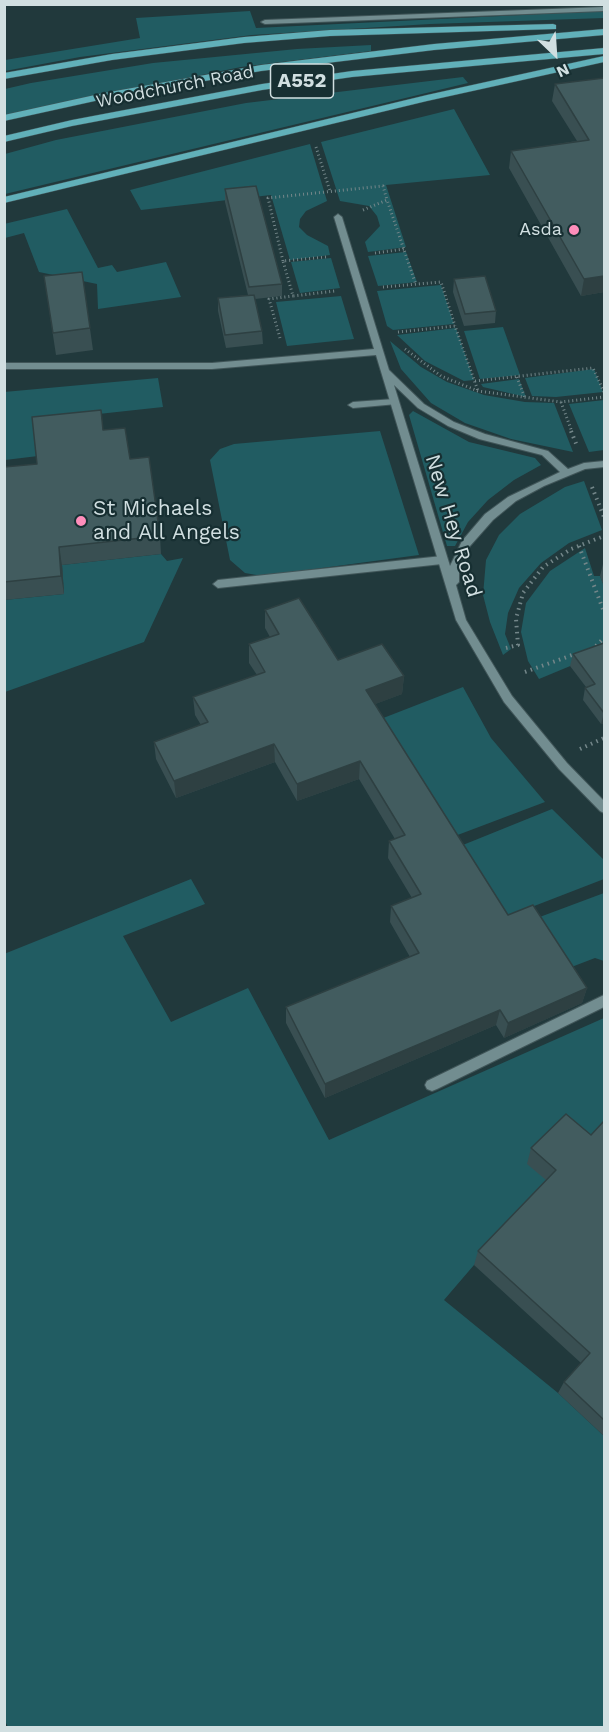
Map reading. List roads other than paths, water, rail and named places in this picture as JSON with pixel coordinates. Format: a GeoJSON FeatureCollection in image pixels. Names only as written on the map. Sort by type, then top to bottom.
{"type":"FeatureCollection","features":[{"type":"Feature","properties":{"kind":"main road"},"geometry":{"type":"LineString","coordinates":[[4,76],[123,55],[244,40],[427,29],[604,26]]}},
{"type":"Feature","properties":{"kind":"main road","name":"Woodchurch Road"},"geometry":{"type":"LineString","coordinates":[[4,118],[104,96],[261,68],[423,48],[604,32]]}},
{"type":"Feature","properties":{"kind":"main road","name":"Woodchurch Road"},"geometry":{"type":"LineString","coordinates":[[4,140],[160,105],[262,87],[352,74],[604,51]]}},
{"type":"Feature","properties":{"kind":"main road"},"geometry":{"type":"LineString","coordinates":[[4,200],[309,126],[604,59]]}},
{"type":"Feature","properties":{"kind":"street"},"geometry":{"type":"LineString","coordinates":[[265,22],[604,9]]}},
{"type":"Feature","properties":{"kind":"street","name":"New Hey Road"},"geometry":{"type":"LineString","coordinates":[[338,217],[461,620],[508,699],[563,766],[604,808]]}},
{"type":"Feature","properties":{"kind":"street"},"geometry":{"type":"LineString","coordinates":[[4,366],[212,366],[378,352]]}},
{"type":"Feature","properties":{"kind":"street"},"geometry":{"type":"LineString","coordinates":[[383,369],[421,406],[451,424],[482,437],[545,453],[566,472]]}},
{"type":"Feature","properties":{"kind":"street"},"geometry":{"type":"LineString","coordinates":[[353,405],[394,402]]}},
{"type":"Feature","properties":{"kind":"street"},"geometry":{"type":"LineString","coordinates":[[461,620],[455,593],[454,567],[466,544],[489,517],[512,499],[566,472],[584,466],[604,464]]}},
{"type":"Feature","properties":{"kind":"street"},"geometry":{"type":"LineString","coordinates":[[218,584],[442,560]]}},
{"type":"Feature","properties":{"kind":"street"},"geometry":{"type":"LineString","coordinates":[[432,1085],[604,1001]]}},
{"type":"Feature","properties":{"kind":"place","name":"Asda"},"geometry":{"type":"Point","coordinates":[574,230]}},
{"type":"Feature","properties":{"kind":"place","name":"St Michaels and All Angels"},"geometry":{"type":"Point","coordinates":[81,521]}}]}
